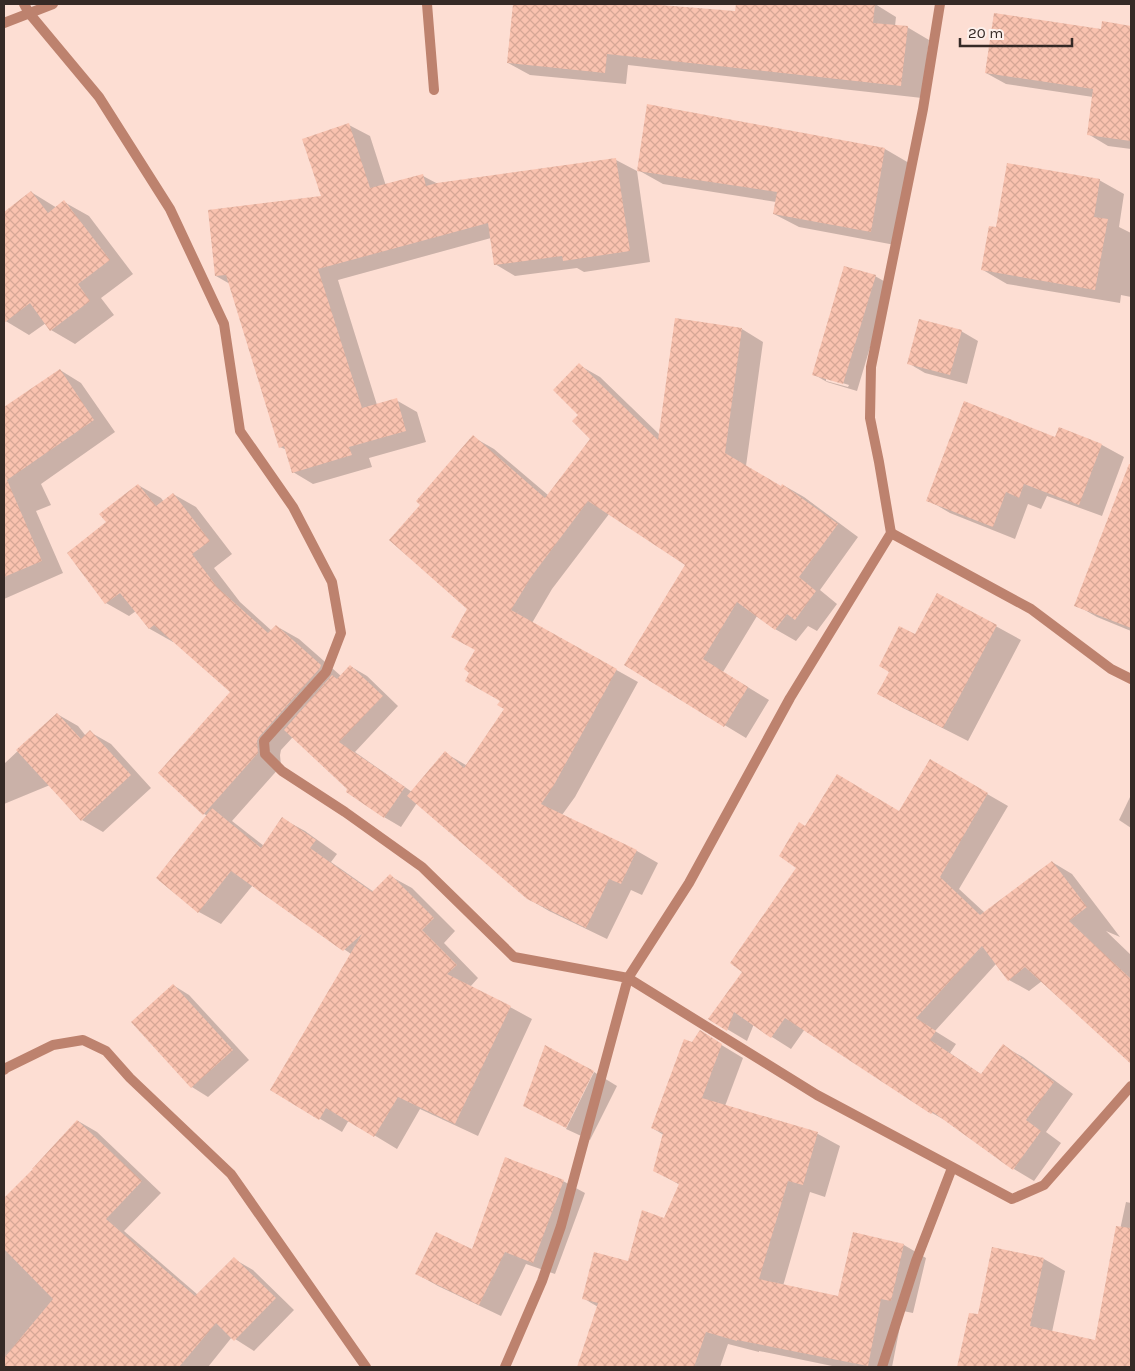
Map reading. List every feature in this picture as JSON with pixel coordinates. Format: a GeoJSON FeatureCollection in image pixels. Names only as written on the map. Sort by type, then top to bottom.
{"type":"FeatureCollection","features":[{"type":"Feature","properties":{"kind":"street"},"geometry":{"type":"LineString","coordinates":[[4,23],[26,8],[53,4]]}},
{"type":"Feature","properties":{"kind":"street"},"geometry":{"type":"LineString","coordinates":[[427,4],[434,90]]}},
{"type":"Feature","properties":{"kind":"street"},"geometry":{"type":"LineString","coordinates":[[505,1367],[542,1281],[561,1226],[628,978],[689,883],[790,698],[891,533],[870,418],[870,367],[923,109],[940,4]]}},
{"type":"Feature","properties":{"kind":"street"},"geometry":{"type":"LineString","coordinates":[[26,8],[99,97],[170,210],[224,324],[240,431],[293,508],[332,582],[341,633],[326,672],[264,741],[265,754],[282,771],[345,812],[422,867],[514,957],[628,978],[817,1095],[1012,1199],[1044,1185],[1131,1086]]}},
{"type":"Feature","properties":{"kind":"street"},"geometry":{"type":"LineString","coordinates":[[891,533],[1031,609],[1111,669],[1131,679]]}},
{"type":"Feature","properties":{"kind":"street"},"geometry":{"type":"LineString","coordinates":[[4,1070],[53,1045],[84,1040],[106,1051],[130,1078],[231,1174],[366,1367]]}},
{"type":"Feature","properties":{"kind":"street"},"geometry":{"type":"LineString","coordinates":[[882,1367],[916,1261],[952,1168]]}},
{"type":"Feature","properties":{"kind":"building"},"geometry":{"type":"Polygon","coordinates":[[[513,4],[648,4],[735,11],[736,4],[875,4],[873,23],[908,26],[901,86],[607,54],[605,73],[507,63],[513,4]]]}},
{"type":"Feature","properties":{"kind":"building"},"geometry":{"type":"Polygon","coordinates":[[[994,13],[1101,29],[1102,21],[1131,26],[1131,141],[1087,135],[1093,89],[985,73],[994,13]]]}},
{"type":"Feature","properties":{"kind":"building"},"geometry":{"type":"Polygon","coordinates":[[[647,104],[885,148],[871,232],[773,214],[777,192],[637,171],[647,104]]]}},
{"type":"Feature","properties":{"kind":"building"},"geometry":{"type":"Polygon","coordinates":[[[349,123],[370,188],[423,174],[426,186],[616,158],[630,251],[563,261],[562,256],[494,265],[488,223],[318,269],[362,408],[397,398],[406,431],[349,447],[352,455],[292,473],[284,446],[279,448],[226,275],[215,276],[208,210],[321,196],[302,139],[349,123]]]}},
{"type":"Feature","properties":{"kind":"building"},"geometry":{"type":"Polygon","coordinates":[[[1007,163],[1100,179],[1094,217],[1108,219],[1095,290],[981,270],[989,226],[996,227],[1007,163]]]}},
{"type":"Feature","properties":{"kind":"building"},"geometry":{"type":"Polygon","coordinates":[[[31,191],[48,213],[64,200],[110,260],[78,284],[90,301],[50,331],[30,303],[4,323],[4,212],[31,191]]]}},
{"type":"Feature","properties":{"kind":"building"},"geometry":{"type":"Polygon","coordinates":[[[844,266],[876,275],[843,384],[812,375],[844,266]]]}},
{"type":"Feature","properties":{"kind":"building"},"geometry":{"type":"Polygon","coordinates":[[[675,318],[742,328],[725,453],[781,486],[782,484],[838,524],[799,577],[816,591],[795,620],[787,614],[775,630],[737,602],[703,659],[748,687],[724,727],[624,665],[685,565],[588,501],[531,577],[511,610],[617,669],[554,785],[541,804],[637,850],[621,884],[609,879],[586,928],[527,899],[407,796],[445,751],[464,768],[504,709],[497,705],[500,701],[465,681],[469,673],[464,669],[475,650],[451,637],[467,609],[389,540],[420,505],[416,501],[473,435],[545,498],[590,439],[572,421],[578,415],[553,390],[579,363],[658,440],[675,318]]]}},
{"type":"Feature","properties":{"kind":"building"},"geometry":{"type":"Polygon","coordinates":[[[919,319],[962,330],[950,375],[907,364],[919,319]]]}},
{"type":"Feature","properties":{"kind":"building"},"geometry":{"type":"Polygon","coordinates":[[[60,369],[94,420],[7,480],[42,561],[4,577],[4,407],[60,369]]]}},
{"type":"Feature","properties":{"kind":"building"},"geometry":{"type":"Polygon","coordinates":[[[964,401],[1055,437],[1059,427],[1102,444],[1079,505],[1024,484],[1019,498],[1006,492],[993,527],[926,501],[964,401]]]}},
{"type":"Feature","properties":{"kind":"building"},"geometry":{"type":"Polygon","coordinates":[[[1129,464],[1131,464],[1131,628],[1074,606],[1129,464]]]}},
{"type":"Feature","properties":{"kind":"building"},"geometry":{"type":"Polygon","coordinates":[[[138,484],[156,506],[173,493],[210,541],[192,554],[217,587],[268,633],[276,625],[321,665],[259,737],[257,741],[258,753],[203,815],[158,773],[230,692],[154,625],[149,629],[120,593],[105,604],[67,553],[106,522],[99,514],[138,484]]]}},
{"type":"Feature","properties":{"kind":"building"},"geometry":{"type":"Polygon","coordinates":[[[937,593],[997,625],[943,728],[877,694],[889,672],[879,666],[899,626],[915,634],[937,593]]]}},
{"type":"Feature","properties":{"kind":"building"},"geometry":{"type":"Polygon","coordinates":[[[350,665],[383,696],[339,742],[405,787],[384,818],[346,792],[347,789],[284,730],[332,675],[337,679],[350,665]]]}},
{"type":"Feature","properties":{"kind":"building"},"geometry":{"type":"Polygon","coordinates":[[[57,713],[81,739],[90,730],[131,775],[81,821],[16,750],[57,713]]]}},
{"type":"Feature","properties":{"kind":"building"},"geometry":{"type":"Polygon","coordinates":[[[930,759],[988,793],[940,877],[980,915],[1052,861],[1087,907],[1069,921],[1131,979],[1131,1064],[1025,967],[1008,981],[982,946],[916,1018],[936,1031],[930,1040],[981,1074],[1003,1044],[1054,1082],[1026,1120],[1041,1131],[1013,1170],[933,1112],[931,1114],[785,1018],[771,1038],[734,1012],[727,1031],[708,1019],[742,972],[730,963],[796,868],[779,856],[799,822],[805,826],[837,774],[899,811],[930,759]]]}},
{"type":"Feature","properties":{"kind":"building"},"geometry":{"type":"Polygon","coordinates":[[[212,808],[261,848],[282,817],[316,840],[310,848],[372,892],[390,874],[434,918],[422,930],[457,965],[447,974],[511,1006],[455,1124],[398,1097],[374,1137],[326,1108],[319,1120],[270,1090],[362,934],[343,951],[231,871],[198,913],[156,878],[212,808]]]}},
{"type":"Feature","properties":{"kind":"building"},"geometry":{"type":"Polygon","coordinates":[[[173,984],[233,1050],[191,1088],[131,1022],[173,984]]]}},
{"type":"Feature","properties":{"kind":"building"},"geometry":{"type":"Polygon","coordinates":[[[700,1030],[722,1044],[702,1098],[818,1132],[803,1185],[788,1181],[759,1279],[838,1296],[853,1232],[904,1244],[891,1301],[881,1299],[868,1366],[737,1341],[706,1332],[694,1367],[577,1367],[598,1303],[582,1299],[594,1252],[628,1261],[642,1210],[664,1218],[679,1184],[653,1171],[663,1133],[651,1128],[684,1039],[692,1042],[700,1030]]]}},
{"type":"Feature","properties":{"kind":"building"},"geometry":{"type":"Polygon","coordinates":[[[545,1045],[594,1071],[566,1128],[523,1106],[545,1045]]]}},
{"type":"Feature","properties":{"kind":"building"},"geometry":{"type":"Polygon","coordinates":[[[77,1120],[142,1181],[106,1219],[195,1296],[234,1257],[276,1298],[234,1341],[216,1323],[179,1367],[4,1367],[4,1358],[53,1299],[4,1249],[4,1198],[77,1120]]]}},
{"type":"Feature","properties":{"kind":"building"},"geometry":{"type":"Polygon","coordinates":[[[505,1157],[564,1180],[533,1263],[505,1252],[479,1305],[415,1274],[436,1232],[472,1249],[505,1157]]]}},
{"type":"Feature","properties":{"kind":"building"},"geometry":{"type":"Polygon","coordinates":[[[1116,1226],[1131,1228],[1131,1367],[957,1367],[969,1313],[978,1314],[992,1247],[1044,1258],[1030,1326],[1095,1340],[1116,1226]]]}}]}
